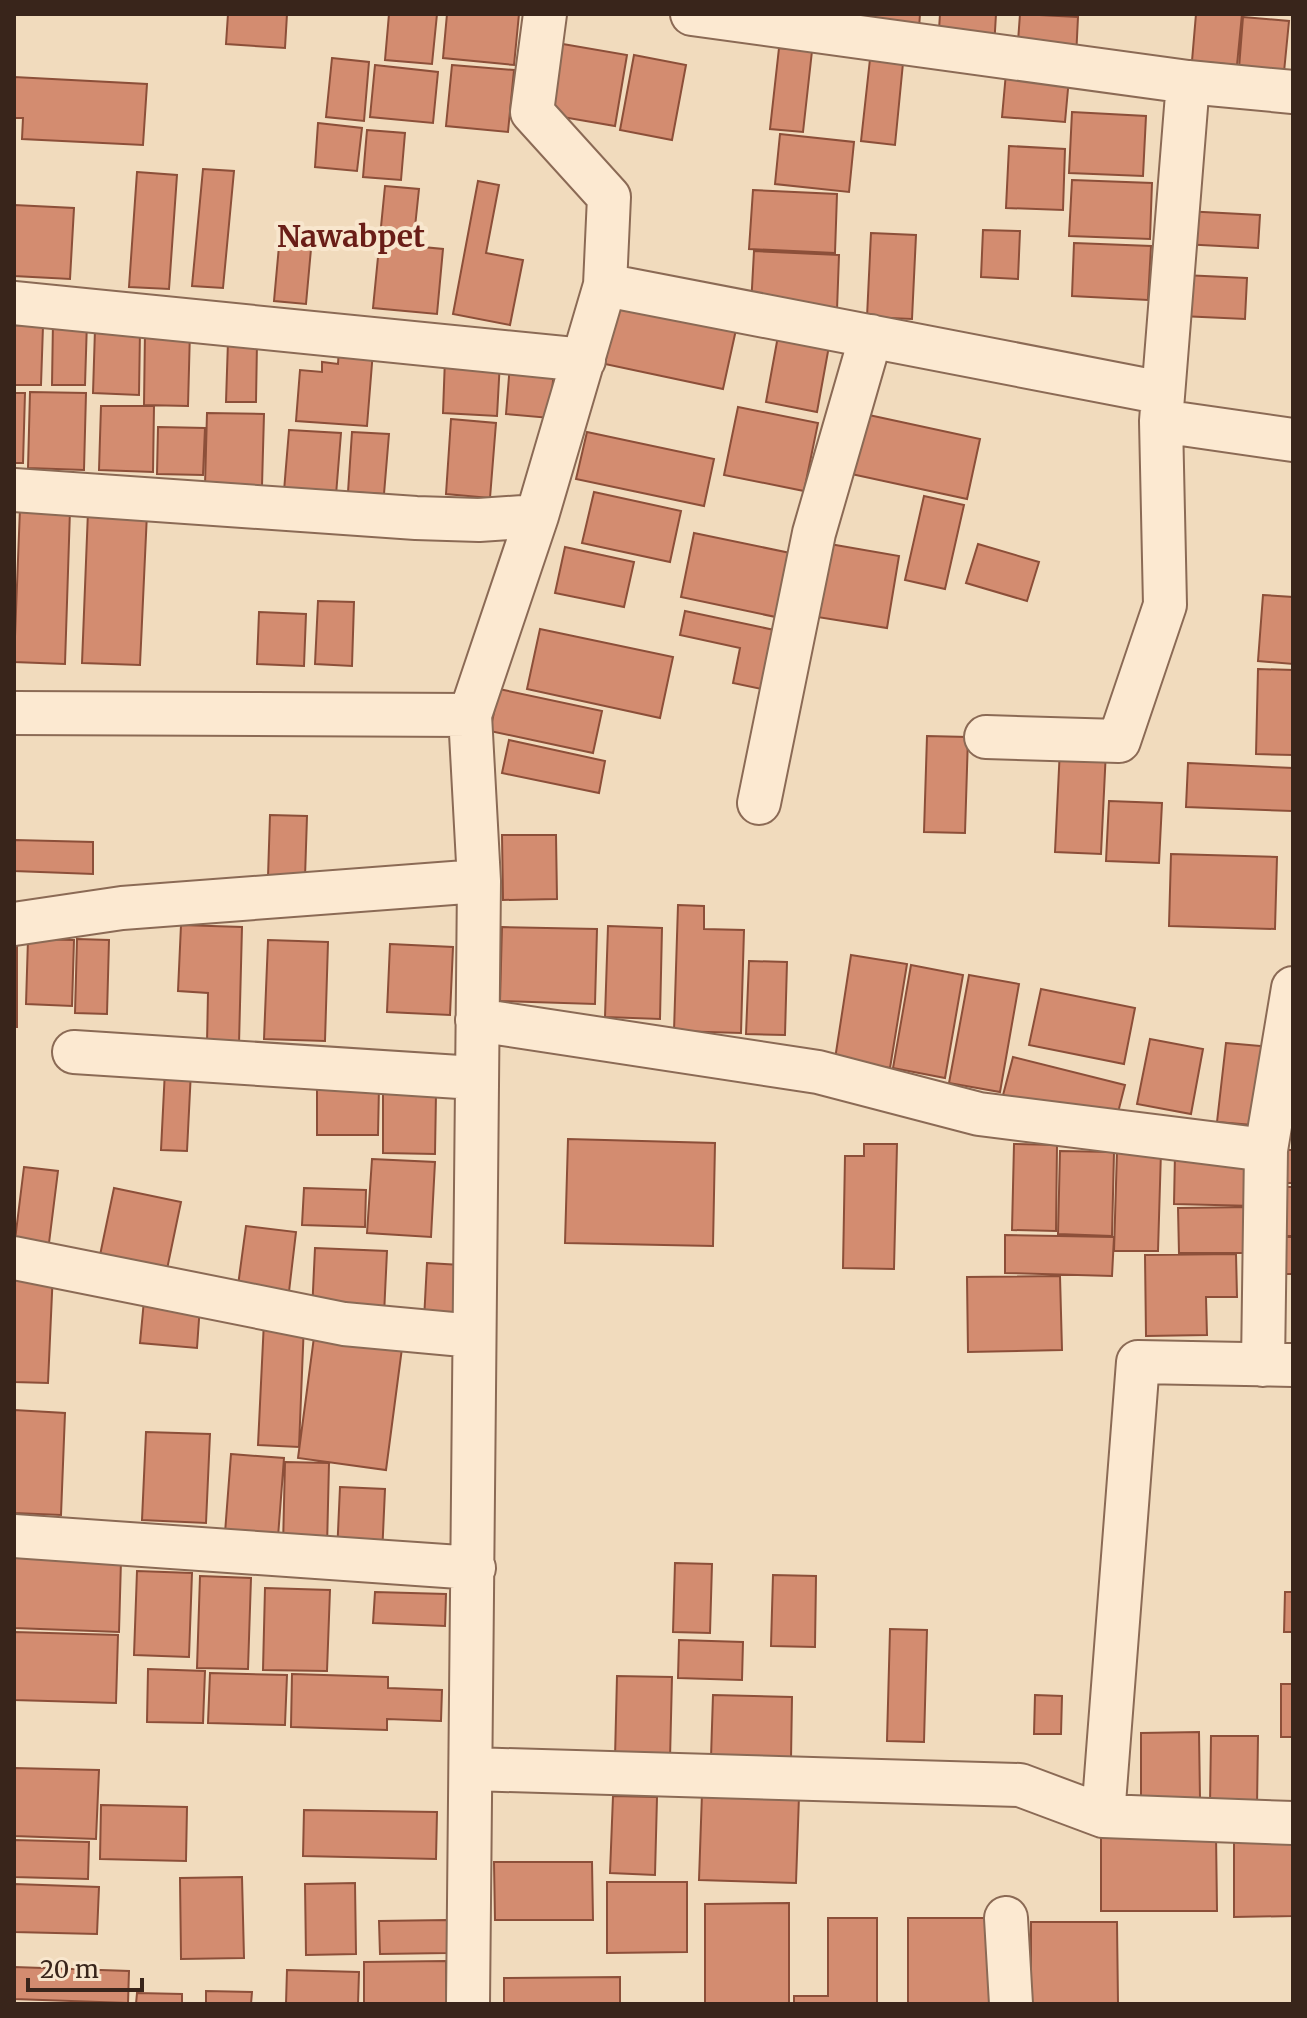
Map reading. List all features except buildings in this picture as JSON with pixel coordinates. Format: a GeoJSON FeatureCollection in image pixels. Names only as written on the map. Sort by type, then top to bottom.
{"type":"FeatureCollection","features":[{"type":"Feature","properties":{"kind":"street"},"geometry":{"type":"LineString","coordinates":[[468,2004],[479,881],[470,715],[537,516],[605,285],[609,197],[532,112],[545,14]]}},
{"type":"Feature","properties":{"kind":"street"},"geometry":{"type":"LineString","coordinates":[[692,14],[1188,82],[1293,92]]}},
{"type":"Feature","properties":{"kind":"street"},"geometry":{"type":"LineString","coordinates":[[986,737],[1119,741],[1165,605],[1162,407],[1188,82]]}},
{"type":"Feature","properties":{"kind":"street"},"geometry":{"type":"LineString","coordinates":[[605,285],[871,336],[1293,440]]}},
{"type":"Feature","properties":{"kind":"street"},"geometry":{"type":"LineString","coordinates":[[14,303],[584,360]]}},
{"type":"Feature","properties":{"kind":"street"},"geometry":{"type":"LineString","coordinates":[[759,803],[814,533],[871,336]]}},
{"type":"Feature","properties":{"kind":"street"},"geometry":{"type":"LineString","coordinates":[[14,490],[416,518],[479,520],[537,516]]}},
{"type":"Feature","properties":{"kind":"street"},"geometry":{"type":"LineString","coordinates":[[14,713],[470,715]]}},
{"type":"Feature","properties":{"kind":"street"},"geometry":{"type":"LineString","coordinates":[[14,924],[122,908],[479,881]]}},
{"type":"Feature","properties":{"kind":"street"},"geometry":{"type":"LineString","coordinates":[[1103,1816],[1138,1362],[1278,1365],[1266,1150],[1290,1045],[1293,988]]}},
{"type":"Feature","properties":{"kind":"street"},"geometry":{"type":"LineString","coordinates":[[477,1020],[818,1072],[979,1114],[1266,1150]]}},
{"type":"Feature","properties":{"kind":"street"},"geometry":{"type":"LineString","coordinates":[[74,1052],[475,1078]]}},
{"type":"Feature","properties":{"kind":"street"},"geometry":{"type":"LineString","coordinates":[[14,1258],[344,1324],[474,1336]]}},
{"type":"Feature","properties":{"kind":"street"},"geometry":{"type":"LineString","coordinates":[[14,1536],[474,1568]]}},
{"type":"Feature","properties":{"kind":"street"},"geometry":{"type":"LineString","coordinates":[[471,1769],[1020,1785],[1103,1816],[1293,1823]]}},
{"type":"Feature","properties":{"kind":"street"},"geometry":{"type":"LineString","coordinates":[[1006,1918],[1011,2004]]}},
{"type":"Feature","properties":{"kind":"district","name":"Nawabpet"},"geometry":{"type":"Point","coordinates":[351,237]}}]}
